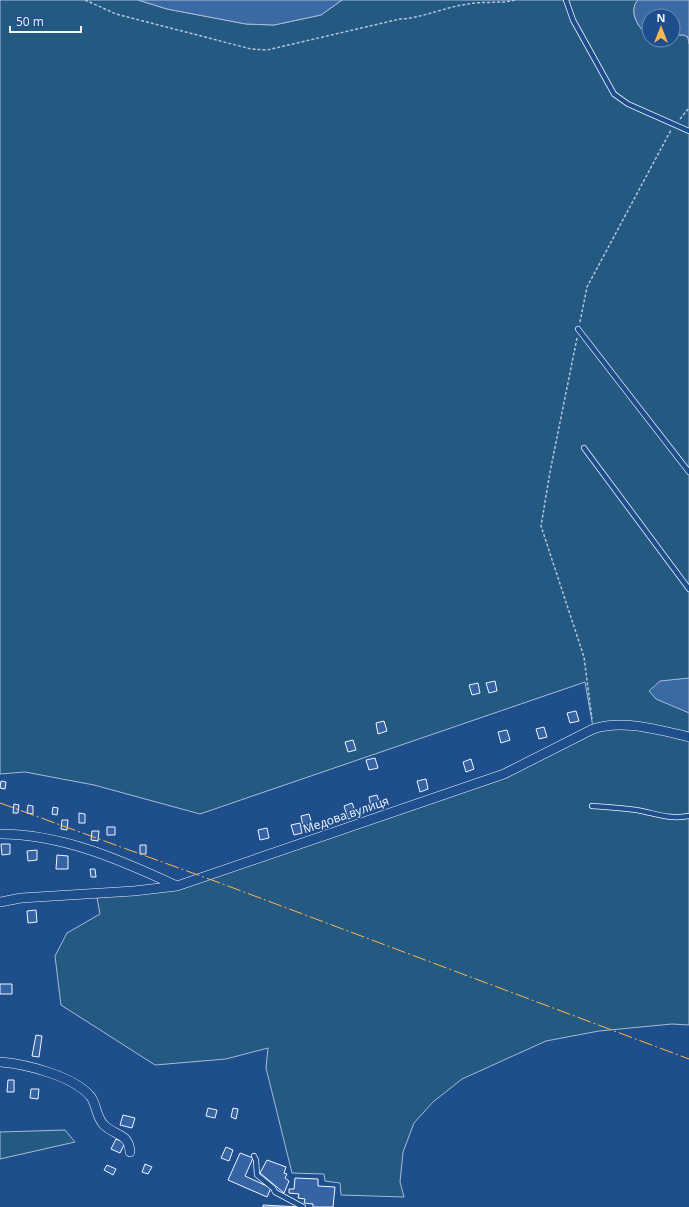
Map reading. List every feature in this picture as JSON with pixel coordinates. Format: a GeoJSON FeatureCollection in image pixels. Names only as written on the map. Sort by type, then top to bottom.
{"type":"FeatureCollection","features":[{"type":"Feature","properties":{"kind":"street","name":"Медова вулиця"},"geometry":{"type":"LineString","coordinates":[[0,902],[21,898],[134,891],[177,886],[504,774],[593,729],[602,726],[638,727],[689,737]]}},
{"type":"Feature","properties":{"kind":"street"},"geometry":{"type":"LineString","coordinates":[[0,834],[32,836],[63,842],[129,864],[177,886]]}},
{"type":"Feature","properties":{"kind":"street"},"geometry":{"type":"LineString","coordinates":[[0,1062],[27,1066],[74,1084],[91,1098],[100,1120],[106,1127],[126,1138],[130,1145],[130,1152]]}},
{"type":"Feature","properties":{"kind":"lane"},"geometry":{"type":"LineString","coordinates":[[566,0],[573,20],[614,94],[628,104],[689,131]]}},
{"type":"Feature","properties":{"kind":"lane"},"geometry":{"type":"LineString","coordinates":[[578,329],[689,472]]}},
{"type":"Feature","properties":{"kind":"lane"},"geometry":{"type":"LineString","coordinates":[[584,448],[689,589]]}},
{"type":"Feature","properties":{"kind":"lane"},"geometry":{"type":"LineString","coordinates":[[592,806],[637,810],[672,817],[689,816]]}},
{"type":"Feature","properties":{"kind":"lane"},"geometry":{"type":"LineString","coordinates":[[254,1156],[256,1160],[257,1175],[273,1188],[275,1192],[303,1207]]}},
{"type":"Feature","properties":{"kind":"path"},"geometry":{"type":"LineString","coordinates":[[85,0],[116,14],[251,49],[267,50],[400,19],[412,18],[469,3],[515,0]]}},
{"type":"Feature","properties":{"kind":"path"},"geometry":{"type":"LineString","coordinates":[[593,729],[584,657],[541,526],[550,472],[587,287],[674,125],[689,108]]}},
{"type":"Feature","properties":{"kind":"shaded area"},"geometry":{"type":"Polygon","coordinates":[[[0,0],[138,0],[167,9],[246,24],[274,25],[321,15],[342,0],[638,0],[635,4],[634,14],[641,29],[641,48],[681,48],[681,35],[688,37],[689,1025],[672,1024],[599,1031],[546,1041],[462,1079],[433,1102],[414,1123],[403,1152],[400,1182],[404,1197],[341,1195],[340,1183],[325,1181],[324,1174],[292,1173],[266,1068],[268,1048],[226,1059],[155,1065],[61,1005],[55,956],[67,933],[100,914],[97,898],[180,888],[508,777],[594,733],[585,682],[200,814],[94,785],[25,772],[0,774],[0,0]]]}},
{"type":"Feature","properties":{"kind":"shaded area"},"geometry":{"type":"Polygon","coordinates":[[[138,0],[342,0],[321,15],[274,25],[246,24],[167,9],[138,0]]]}},
{"type":"Feature","properties":{"kind":"shaded area"},"geometry":{"type":"Polygon","coordinates":[[[638,0],[689,0],[689,44],[688,37],[681,35],[681,8],[641,8],[641,29],[634,14],[635,4],[638,0]]]}},
{"type":"Feature","properties":{"kind":"shaded area"},"geometry":{"type":"Polygon","coordinates":[[[689,678],[689,713],[656,699],[649,691],[660,681],[689,678]]]}},
{"type":"Feature","properties":{"kind":"shaded area"},"geometry":{"type":"Polygon","coordinates":[[[65,1130],[75,1142],[0,1159],[0,1132],[65,1130]]]}},
{"type":"Feature","properties":{"kind":"building"},"geometry":{"type":"Polygon","coordinates":[[[495,681],[497,691],[489,693],[486,683],[495,681]]]}},
{"type":"Feature","properties":{"kind":"building"},"geometry":{"type":"Polygon","coordinates":[[[478,683],[480,693],[472,695],[469,685],[478,683]]]}},
{"type":"Feature","properties":{"kind":"building"},"geometry":{"type":"Polygon","coordinates":[[[576,711],[579,721],[570,723],[567,713],[576,711]]]}},
{"type":"Feature","properties":{"kind":"building"},"geometry":{"type":"Polygon","coordinates":[[[384,721],[387,731],[378,734],[376,723],[384,721]]]}},
{"type":"Feature","properties":{"kind":"building"},"geometry":{"type":"Polygon","coordinates":[[[544,727],[547,737],[539,739],[536,729],[544,727]]]}},
{"type":"Feature","properties":{"kind":"building"},"geometry":{"type":"Polygon","coordinates":[[[507,730],[510,740],[501,743],[498,732],[507,730]]]}},
{"type":"Feature","properties":{"kind":"building"},"geometry":{"type":"Polygon","coordinates":[[[353,740],[356,750],[348,752],[345,742],[353,740]]]}},
{"type":"Feature","properties":{"kind":"building"},"geometry":{"type":"Polygon","coordinates":[[[375,758],[378,768],[369,770],[366,760],[375,758]]]}},
{"type":"Feature","properties":{"kind":"building"},"geometry":{"type":"Polygon","coordinates":[[[471,759],[474,769],[466,772],[463,762],[471,759]]]}},
{"type":"Feature","properties":{"kind":"building"},"geometry":{"type":"Polygon","coordinates":[[[426,779],[428,789],[420,792],[417,781],[426,779]]]}},
{"type":"Feature","properties":{"kind":"building"},"geometry":{"type":"Polygon","coordinates":[[[1,781],[6,782],[5,789],[0,788],[1,781]]]}},
{"type":"Feature","properties":{"kind":"building"},"geometry":{"type":"Polygon","coordinates":[[[377,795],[380,805],[371,807],[369,797],[377,795]]]}},
{"type":"Feature","properties":{"kind":"building"},"geometry":{"type":"Polygon","coordinates":[[[352,803],[357,816],[348,819],[344,806],[352,803]]]}},
{"type":"Feature","properties":{"kind":"building"},"geometry":{"type":"Polygon","coordinates":[[[14,804],[19,805],[18,813],[13,813],[14,804]]]}},
{"type":"Feature","properties":{"kind":"building"},"geometry":{"type":"Polygon","coordinates":[[[28,805],[33,806],[33,814],[27,813],[28,805]]]}},
{"type":"Feature","properties":{"kind":"building"},"geometry":{"type":"Polygon","coordinates":[[[53,807],[58,808],[57,815],[52,814],[53,807]]]}},
{"type":"Feature","properties":{"kind":"building"},"geometry":{"type":"Polygon","coordinates":[[[79,813],[85,814],[85,823],[79,823],[79,813]]]}},
{"type":"Feature","properties":{"kind":"building"},"geometry":{"type":"Polygon","coordinates":[[[309,814],[312,824],[303,826],[301,816],[309,814]]]}},
{"type":"Feature","properties":{"kind":"building"},"geometry":{"type":"Polygon","coordinates":[[[62,820],[68,820],[67,830],[61,829],[62,820]]]}},
{"type":"Feature","properties":{"kind":"building"},"geometry":{"type":"Polygon","coordinates":[[[300,823],[302,833],[294,835],[291,825],[300,823]]]}},
{"type":"Feature","properties":{"kind":"building"},"geometry":{"type":"Polygon","coordinates":[[[107,827],[115,827],[115,835],[107,835],[107,827]]]}},
{"type":"Feature","properties":{"kind":"building"},"geometry":{"type":"Polygon","coordinates":[[[267,828],[269,838],[260,840],[258,830],[267,828]]]}},
{"type":"Feature","properties":{"kind":"building"},"geometry":{"type":"Polygon","coordinates":[[[92,831],[99,831],[98,841],[91,840],[92,831]]]}},
{"type":"Feature","properties":{"kind":"building"},"geometry":{"type":"Polygon","coordinates":[[[1,844],[10,844],[10,854],[2,855],[1,844]]]}},
{"type":"Feature","properties":{"kind":"building"},"geometry":{"type":"Polygon","coordinates":[[[140,845],[146,845],[146,854],[140,854],[140,845]]]}},
{"type":"Feature","properties":{"kind":"building"},"geometry":{"type":"Polygon","coordinates":[[[37,850],[37,860],[28,861],[27,851],[37,850]]]}},
{"type":"Feature","properties":{"kind":"building"},"geometry":{"type":"Polygon","coordinates":[[[57,855],[68,856],[68,869],[56,869],[57,855]]]}},
{"type":"Feature","properties":{"kind":"building"},"geometry":{"type":"Polygon","coordinates":[[[90,869],[95,869],[96,877],[91,877],[90,869]]]}},
{"type":"Feature","properties":{"kind":"building"},"geometry":{"type":"Polygon","coordinates":[[[36,910],[37,922],[28,923],[27,911],[36,910]]]}},
{"type":"Feature","properties":{"kind":"building"},"geometry":{"type":"Polygon","coordinates":[[[0,984],[12,984],[12,994],[0,994],[0,984]]]}},
{"type":"Feature","properties":{"kind":"building"},"geometry":{"type":"Polygon","coordinates":[[[36,1035],[42,1036],[39,1057],[32,1056],[36,1035]]]}},
{"type":"Feature","properties":{"kind":"building"},"geometry":{"type":"Polygon","coordinates":[[[8,1080],[14,1080],[14,1092],[7,1092],[8,1080]]]}},
{"type":"Feature","properties":{"kind":"building"},"geometry":{"type":"Polygon","coordinates":[[[31,1089],[39,1089],[38,1099],[30,1098],[31,1089]]]}},
{"type":"Feature","properties":{"kind":"building"},"geometry":{"type":"Polygon","coordinates":[[[208,1108],[217,1110],[215,1118],[206,1116],[208,1108]]]}},
{"type":"Feature","properties":{"kind":"building"},"geometry":{"type":"Polygon","coordinates":[[[233,1108],[238,1109],[236,1119],[231,1117],[233,1108]]]}},
{"type":"Feature","properties":{"kind":"building"},"geometry":{"type":"Polygon","coordinates":[[[123,1115],[135,1118],[132,1128],[120,1125],[123,1115]]]}},
{"type":"Feature","properties":{"kind":"building"},"geometry":{"type":"Polygon","coordinates":[[[116,1139],[125,1143],[120,1153],[111,1149],[116,1139]]]}},
{"type":"Feature","properties":{"kind":"building"},"geometry":{"type":"Polygon","coordinates":[[[226,1147],[233,1150],[229,1161],[221,1158],[226,1147]]]}},
{"type":"Feature","properties":{"kind":"building"},"geometry":{"type":"Polygon","coordinates":[[[240,1153],[253,1158],[245,1176],[271,1188],[267,1197],[228,1180],[240,1153]]]}},
{"type":"Feature","properties":{"kind":"building"},"geometry":{"type":"Polygon","coordinates":[[[267,1160],[286,1167],[284,1173],[287,1174],[285,1178],[289,1181],[284,1193],[260,1173],[267,1160]]]}},
{"type":"Feature","properties":{"kind":"building"},"geometry":{"type":"Polygon","coordinates":[[[145,1164],[152,1167],[148,1174],[142,1172],[145,1164]]]}},
{"type":"Feature","properties":{"kind":"building"},"geometry":{"type":"Polygon","coordinates":[[[107,1165],[116,1169],[113,1175],[104,1170],[107,1165]]]}},
{"type":"Feature","properties":{"kind":"building"},"geometry":{"type":"Polygon","coordinates":[[[295,1178],[318,1179],[318,1186],[335,1187],[333,1207],[313,1207],[313,1204],[304,1203],[305,1199],[298,1198],[299,1194],[289,1193],[289,1189],[294,1189],[295,1178]]]}},
{"type":"Feature","properties":{"kind":"building"},"geometry":{"type":"Polygon","coordinates":[[[263,1205],[300,1207],[263,1207],[263,1205]]]}},
{"type":"Feature","properties":{"kind":"power"},"geometry":{"type":"LineString","coordinates":[[0,803],[220,883],[689,1059]]}}]}
